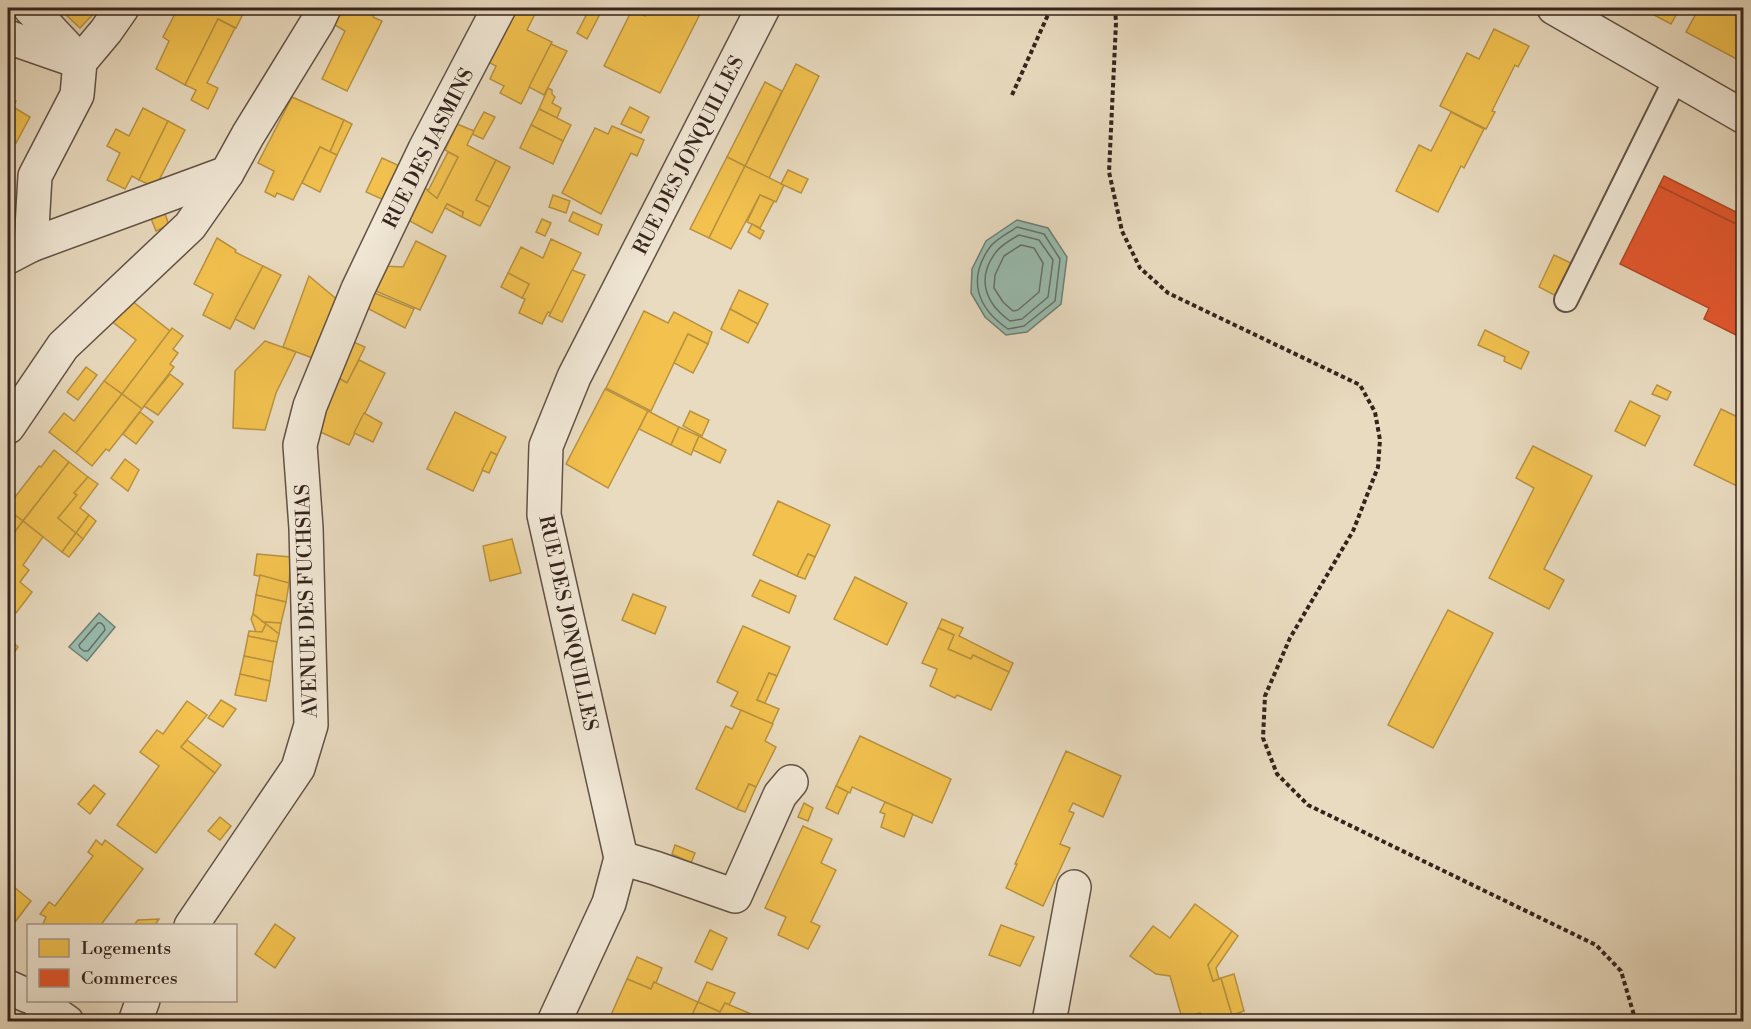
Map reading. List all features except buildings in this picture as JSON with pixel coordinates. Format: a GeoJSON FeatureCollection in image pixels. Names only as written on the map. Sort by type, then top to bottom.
{"type":"FeatureCollection","features":[{"type":"Feature","properties":{"kind":"street"},"geometry":{"type":"LineString","coordinates":[[30,8],[80,62]]}},
{"type":"Feature","properties":{"kind":"street"},"geometry":{"type":"LineString","coordinates":[[19,251],[35,176],[77,95],[80,62],[122,8]]}},
{"type":"Feature","properties":{"kind":"street"},"geometry":{"type":"LineString","coordinates":[[8,427],[63,346],[190,226],[227,173],[324,8]]}},
{"type":"Feature","properties":{"kind":"street","name":"RUE DES JASMINS"},"geometry":{"type":"LineString","coordinates":[[358,289],[425,149],[499,8]]}},
{"type":"Feature","properties":{"kind":"street","name":"RUE DES JONQUILLES"},"geometry":{"type":"LineString","coordinates":[[554,1022],[609,903],[621,858],[544,515],[546,446],[574,377],[763,8]]}},
{"type":"Feature","properties":{"kind":"street"},"geometry":{"type":"LineString","coordinates":[[1554,8],[1743,117]]}},
{"type":"Feature","properties":{"kind":"street"},"geometry":{"type":"LineString","coordinates":[[8,37],[80,62]]}},
{"type":"Feature","properties":{"kind":"street"},"geometry":{"type":"LineString","coordinates":[[19,251],[227,173]]}},
{"type":"Feature","properties":{"kind":"street","name":"AVENUE DES FUCHSIAS"},"geometry":{"type":"LineString","coordinates":[[191,924],[298,768],[311,725],[306,528],[300,445],[310,406],[358,289]]}},
{"type":"Feature","properties":{"kind":"street"},"geometry":{"type":"LineString","coordinates":[[621,858],[735,896],[780,795],[791,782]]}},
{"type":"Feature","properties":{"kind":"street"},"geometry":{"type":"LineString","coordinates":[[1049,1022],[1074,887]]}},
{"type":"Feature","properties":{"kind":"street"},"geometry":{"type":"LineString","coordinates":[[8,987],[27,996]]}},
{"type":"Feature","properties":{"kind":"street"},"geometry":{"type":"LineString","coordinates":[[39,1002],[67,1022]]}},
{"type":"Feature","properties":{"kind":"street"},"geometry":{"type":"LineString","coordinates":[[135,1022],[142,1002]]}},
{"type":"Feature","properties":{"kind":"lane"},"geometry":{"type":"LineString","coordinates":[[1566,300],[1676,78]]}},
{"type":"Feature","properties":{"kind":"path"},"geometry":{"type":"LineString","coordinates":[[1012,95],[1052,8]]}},
{"type":"Feature","properties":{"kind":"path"},"geometry":{"type":"LineString","coordinates":[[1115,8],[1109,172],[1122,231],[1140,268],[1168,293],[1360,385],[1375,412],[1380,440],[1378,467],[1353,531],[1290,638],[1265,696],[1263,738],[1277,774],[1308,806],[1596,945],[1621,972],[1636,1022]]}},
{"type":"Feature","properties":{"kind":"water"},"geometry":{"type":"Polygon","coordinates":[[[1017,220],[1048,228],[1067,257],[1061,304],[1027,332],[1006,335],[985,317],[971,293],[972,269],[986,241],[1017,220]]]}},
{"type":"Feature","properties":{"kind":"water"},"geometry":{"type":"Polygon","coordinates":[[[99,613],[115,627],[87,661],[69,647],[99,613]]]}}]}
